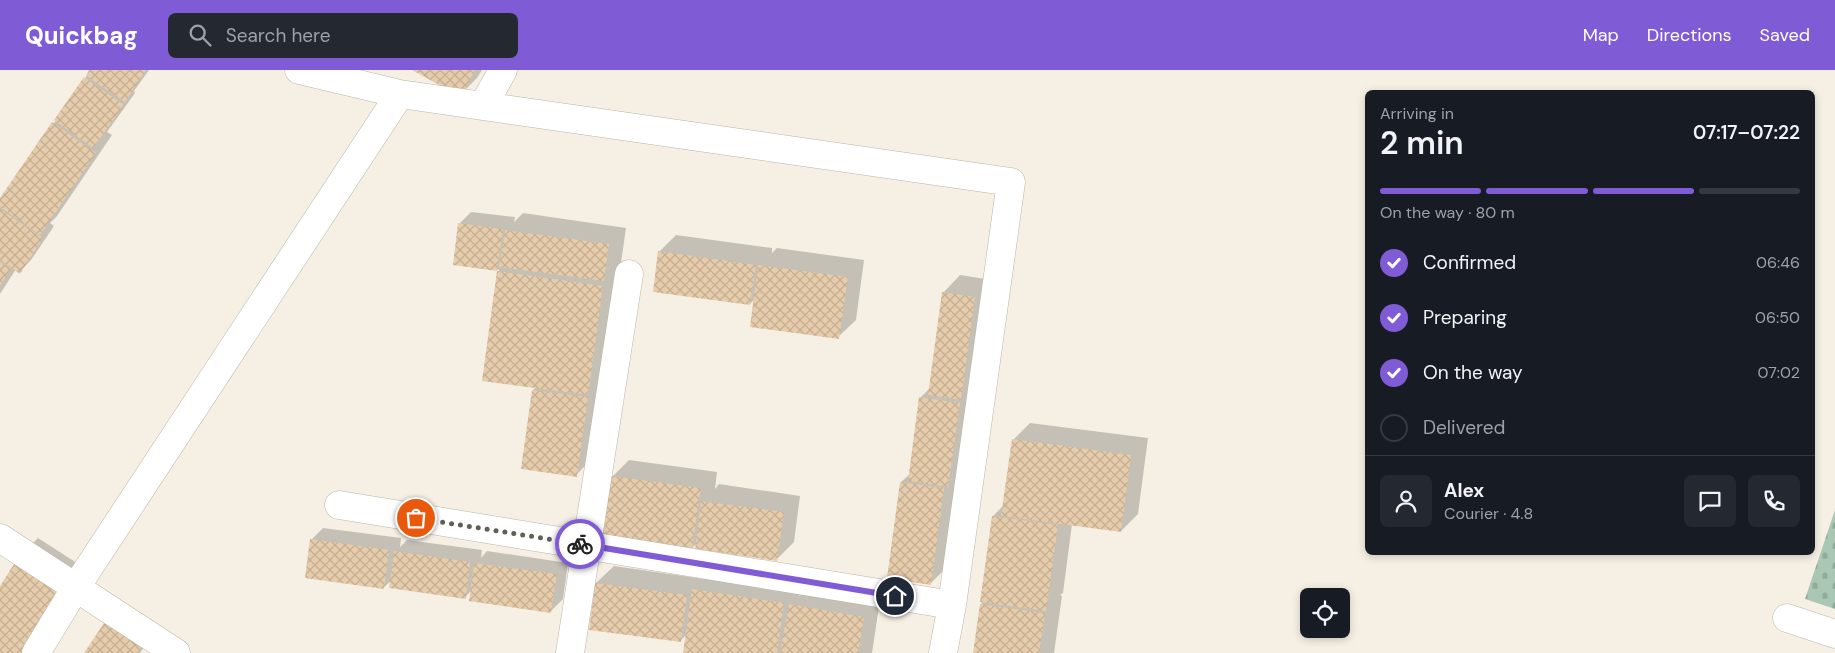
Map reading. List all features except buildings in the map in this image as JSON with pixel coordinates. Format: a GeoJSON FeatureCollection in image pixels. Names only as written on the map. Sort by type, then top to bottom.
{"type":"FeatureCollection","features":[{"type":"Feature","properties":{"kind":"street"},"geometry":{"type":"LineString","coordinates":[[299,70],[400,94],[1010,182],[952,605],[943,653]]}},
{"type":"Feature","properties":{"kind":"street"},"geometry":{"type":"LineString","coordinates":[[483,106],[503,70]]}},
{"type":"Feature","properties":{"kind":"street"},"geometry":{"type":"LineString","coordinates":[[36,653],[76,587],[400,94]]}},
{"type":"Feature","properties":{"kind":"street"},"geometry":{"type":"LineString","coordinates":[[570,653],[629,274]]}},
{"type":"Feature","properties":{"kind":"street"},"geometry":{"type":"LineString","coordinates":[[340,506],[952,605]]}},
{"type":"Feature","properties":{"kind":"street"},"geometry":{"type":"LineString","coordinates":[[0,538],[176,653]]}},
{"type":"Feature","properties":{"kind":"street"},"geometry":{"type":"LineString","coordinates":[[1786,618],[1835,634]]}},
{"type":"Feature","properties":{"kind":"green space"},"geometry":{"type":"Polygon","coordinates":[[[1835,510],[1835,609],[1805,599],[1835,510]]]}},
{"type":"Feature","properties":{"kind":"way so far"},"geometry":{"type":"LineString","coordinates":[[416,518],[580,544]]}},
{"type":"Feature","properties":{"kind":"route"},"geometry":{"type":"LineString","coordinates":[[580,544],[895,596]]}}]}
